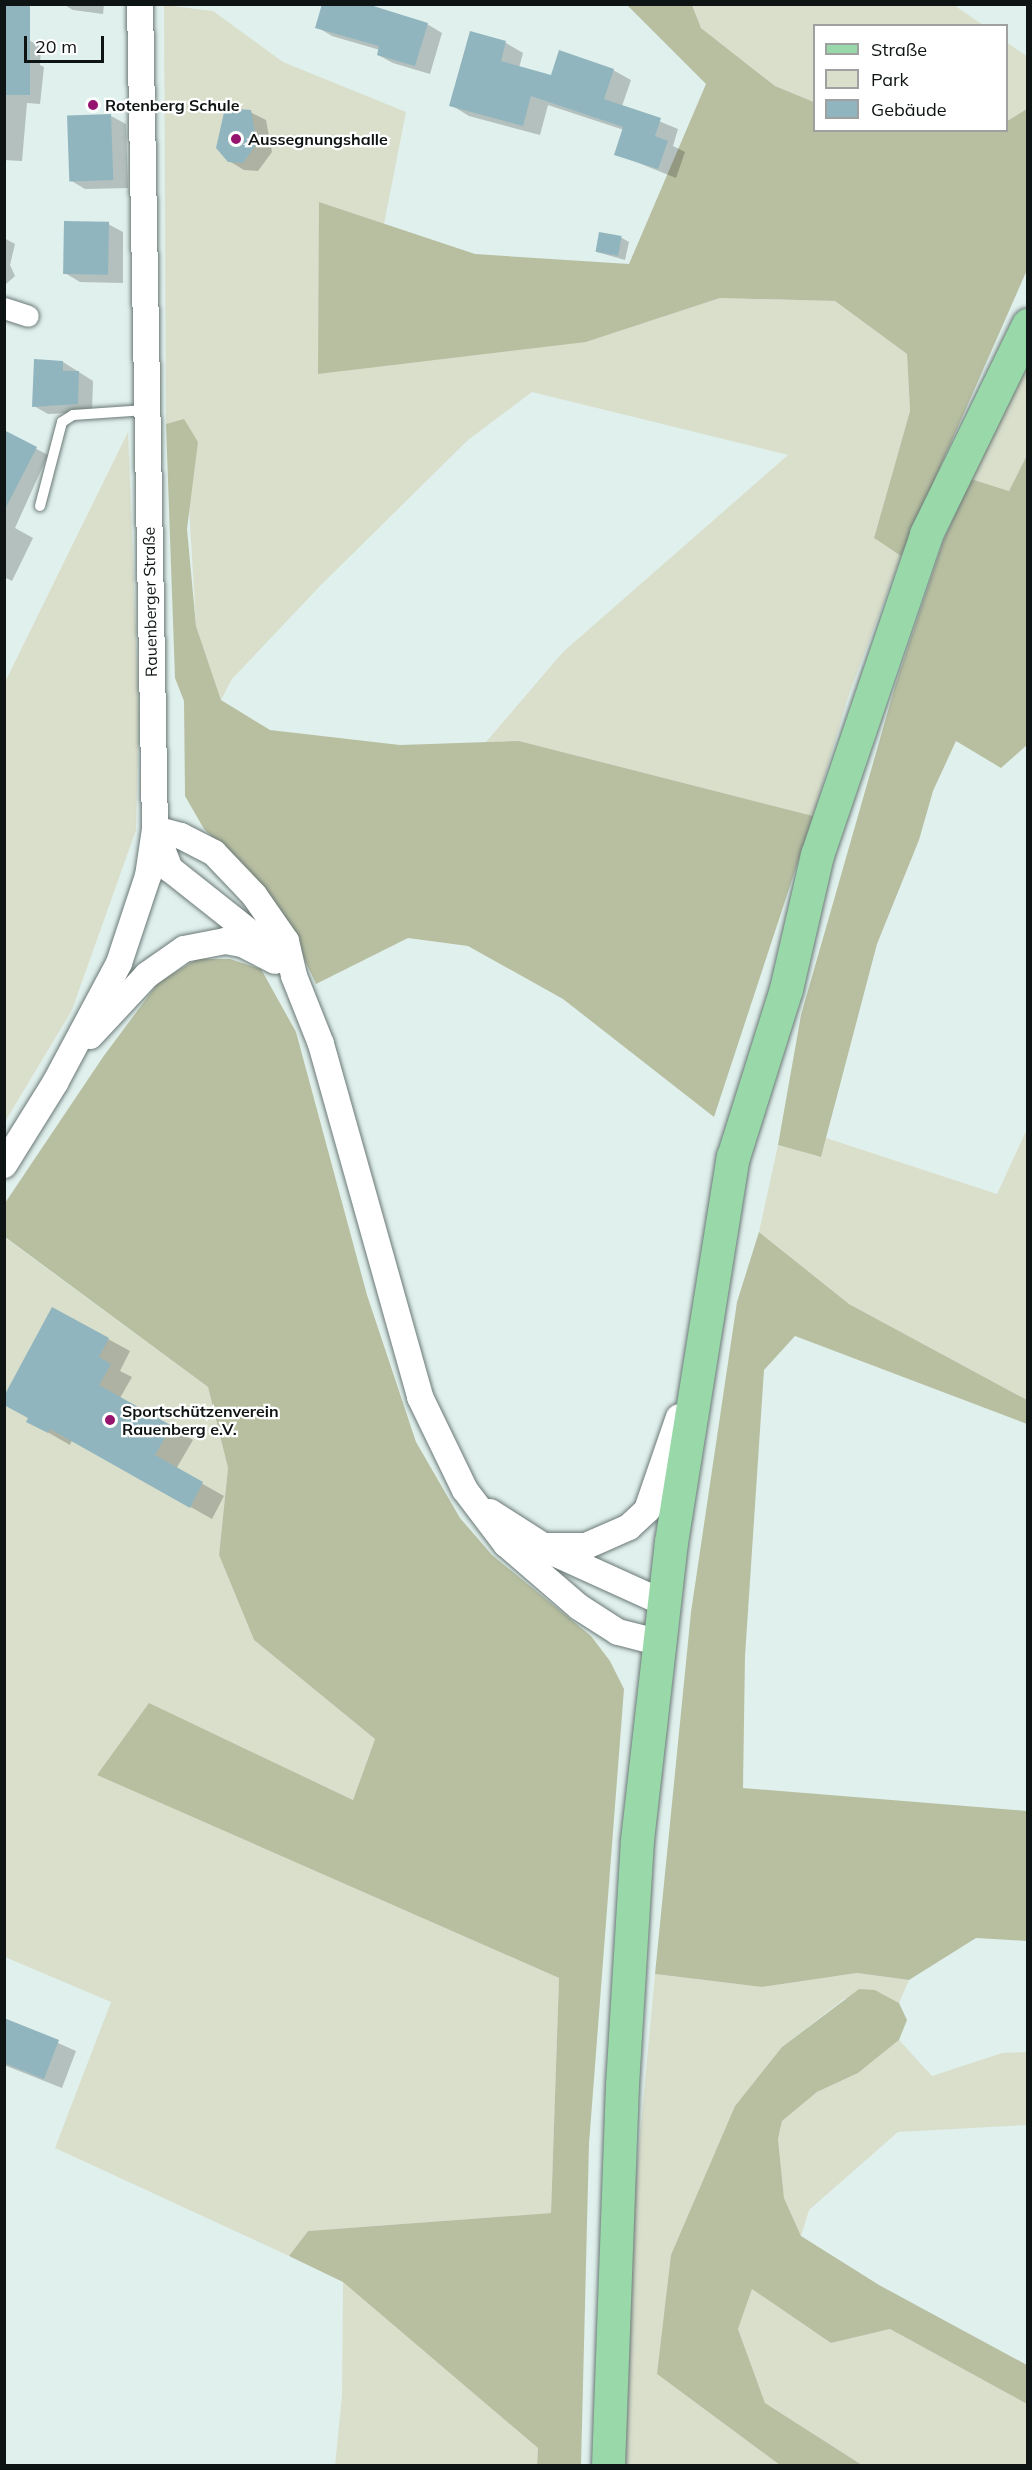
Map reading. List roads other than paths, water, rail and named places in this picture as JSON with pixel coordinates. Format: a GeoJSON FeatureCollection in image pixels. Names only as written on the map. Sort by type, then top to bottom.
{"type":"FeatureCollection","features":[{"type":"Feature","properties":{"kind":"main road"},"geometry":{"type":"LineString","coordinates":[[608,2466],[622,2085],[632,1906],[671,1542],[733,1157],[768,1040],[786,990],[817,855],[926,534],[1028,325]]}},
{"type":"Feature","properties":{"kind":"street","name":"Rauenberger Straße"},"geometry":{"type":"LineString","coordinates":[[4,1164],[68,1061],[119,963],[148,876],[155,829],[140,4]]}},
{"type":"Feature","properties":{"kind":"street"},"geometry":{"type":"LineString","coordinates":[[4,309],[28,316]]}},
{"type":"Feature","properties":{"kind":"street"},"geometry":{"type":"LineString","coordinates":[[155,829],[194,843],[234,871],[286,941],[285,969]]}},
{"type":"Feature","properties":{"kind":"street"},"geometry":{"type":"LineString","coordinates":[[155,829],[170,869],[252,934],[285,969],[321,1044],[420,1397],[465,1490],[506,1544],[579,1607],[618,1632],[661,1643]]}},
{"type":"Feature","properties":{"kind":"street"},"geometry":{"type":"LineString","coordinates":[[68,1061],[147,975],[184,949],[225,941],[242,944],[285,969]]}},
{"type":"Feature","properties":{"kind":"street"},"geometry":{"type":"LineString","coordinates":[[543,1546],[586,1546],[629,1527],[647,1510],[687,1392],[699,1377]]}},
{"type":"Feature","properties":{"kind":"street"},"geometry":{"type":"LineString","coordinates":[[465,1490],[489,1511],[543,1546],[666,1604]]}},
{"type":"Feature","properties":{"kind":"lane"},"geometry":{"type":"LineString","coordinates":[[40,506],[62,422],[73,415],[146,410]]}},
{"type":"Feature","properties":{"kind":"place","name":"Rotenberg Schule"},"geometry":{"type":"Point","coordinates":[93,105]}},
{"type":"Feature","properties":{"kind":"place","name":"Aussegnungshalle"},"geometry":{"type":"Point","coordinates":[236,139]}},
{"type":"Feature","properties":{"kind":"place","name":"Sportschützenverein Rauenberg e.V."},"geometry":{"type":"Point","coordinates":[110,1420]}}]}
